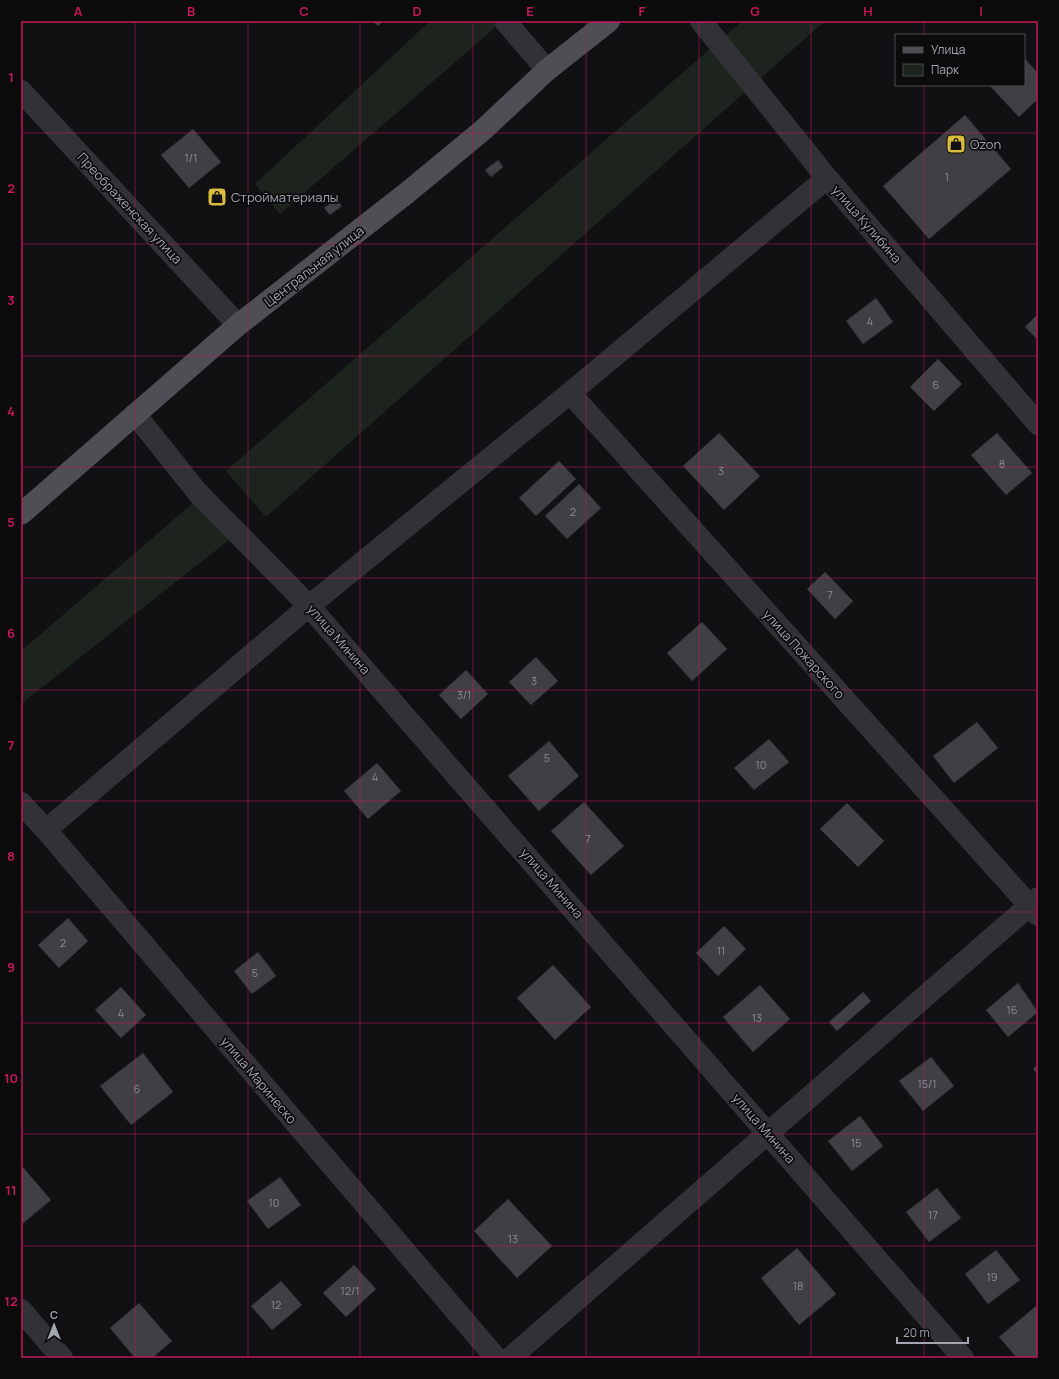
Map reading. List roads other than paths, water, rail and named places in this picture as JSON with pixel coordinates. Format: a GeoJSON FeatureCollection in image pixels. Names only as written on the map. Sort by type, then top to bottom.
{"type":"FeatureCollection","features":[{"type":"Feature","properties":{"kind":"main road","name":"Центральная улица"},"geometry":{"type":"LineString","coordinates":[[21,514],[238,325],[402,197],[483,130],[547,70],[609,21]]}},
{"type":"Feature","properties":{"kind":"street"},"geometry":{"type":"LineString","coordinates":[[505,21],[547,70]]}},
{"type":"Feature","properties":{"kind":"street","name":"улица Кулибина"},"geometry":{"type":"LineString","coordinates":[[701,21],[827,178],[1038,424]]}},
{"type":"Feature","properties":{"kind":"street","name":"Преображенская улица"},"geometry":{"type":"LineString","coordinates":[[21,90],[238,325]]}},
{"type":"Feature","properties":{"kind":"street"},"geometry":{"type":"LineString","coordinates":[[46,830],[309,606],[570,393],[827,178]]}},
{"type":"Feature","properties":{"kind":"street","name":"улица Пожарского"},"geometry":{"type":"LineString","coordinates":[[570,393],[1035,906]]}},
{"type":"Feature","properties":{"kind":"street","name":"улица Минина"},"geometry":{"type":"LineString","coordinates":[[135,414],[198,493],[309,606],[769,1133],[963,1358]]}},
{"type":"Feature","properties":{"kind":"street","name":"улица Маринеско"},"geometry":{"type":"LineString","coordinates":[[21,803],[46,830],[496,1358]]}},
{"type":"Feature","properties":{"kind":"street"},"geometry":{"type":"LineString","coordinates":[[510,1358],[769,1133],[1035,906]]}},
{"type":"Feature","properties":{"kind":"street"},"geometry":{"type":"LineString","coordinates":[[21,1310],[62,1358]]}},
{"type":"Feature","properties":{"kind":"place","name":"Ozon"},"geometry":{"type":"Point","coordinates":[956,144]}},
{"type":"Feature","properties":{"kind":"place","name":"Стройматериалы"},"geometry":{"type":"Point","coordinates":[217,197]}}]}
